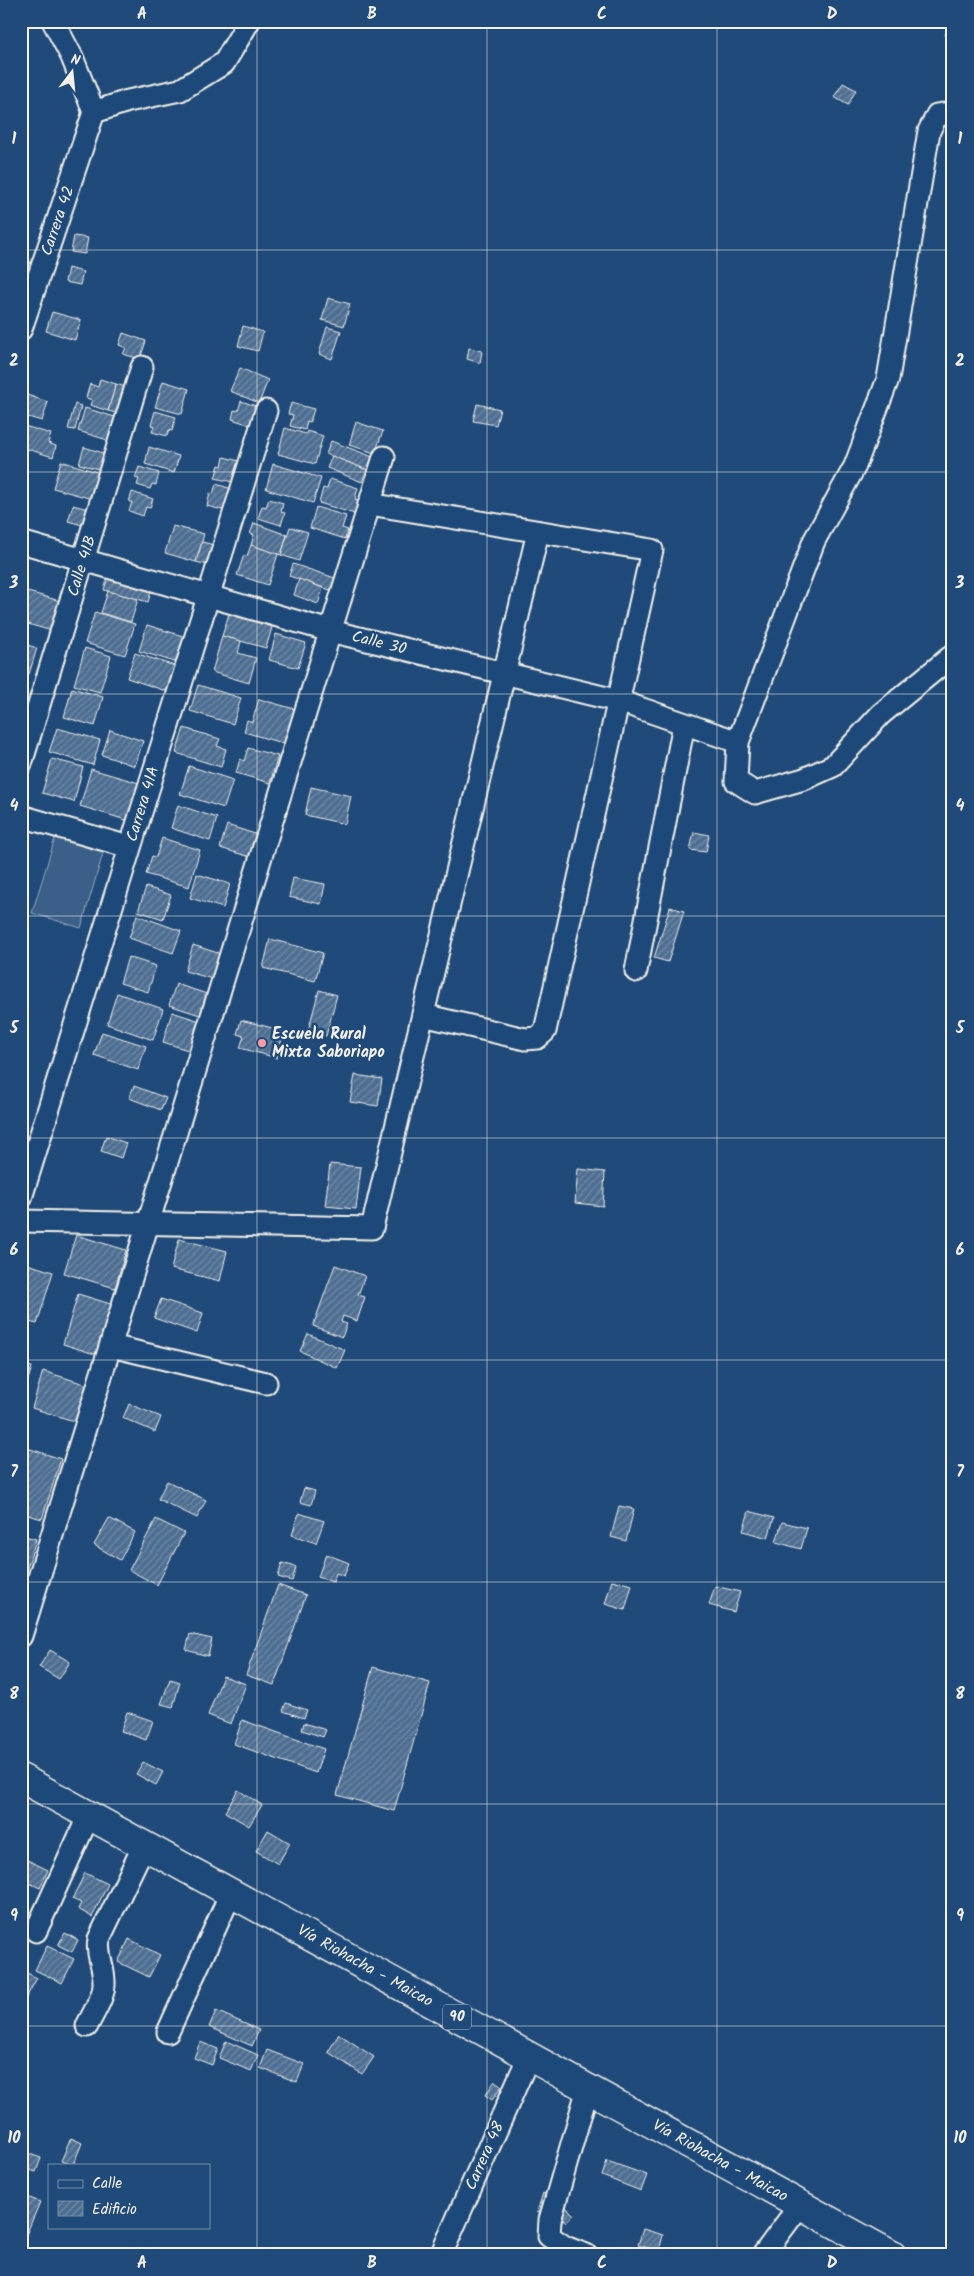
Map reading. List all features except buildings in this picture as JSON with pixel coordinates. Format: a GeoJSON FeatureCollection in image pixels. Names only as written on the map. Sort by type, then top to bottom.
{"type":"FeatureCollection","features":[{"type":"Feature","properties":{"kind":"highway","name":"Vía Riohacha - Maicao"},"geometry":{"type":"LineString","coordinates":[[21,1778],[892,2255]]}},
{"type":"Feature","properties":{"kind":"street"},"geometry":{"type":"LineString","coordinates":[[53,21],[72,57],[94,112],[128,101],[180,90],[224,63],[249,21]]}},
{"type":"Feature","properties":{"kind":"street","name":"Carrera 42"},"geometry":{"type":"LineString","coordinates":[[21,329],[94,112]]}},
{"type":"Feature","properties":{"kind":"street"},"geometry":{"type":"LineString","coordinates":[[953,113],[937,115],[929,131],[888,379],[856,466],[814,541],[738,742],[736,781],[755,793],[804,779],[833,766],[881,714],[953,655]]}},
{"type":"Feature","properties":{"kind":"street","name":"Calle 41B"},"geometry":{"type":"LineString","coordinates":[[21,764],[142,367]]}},
{"type":"Feature","properties":{"kind":"street","name":"Carrera 41A"},"geometry":{"type":"LineString","coordinates":[[21,1198],[266,410]]}},
{"type":"Feature","properties":{"kind":"street"},"geometry":{"type":"LineString","coordinates":[[21,1636],[384,457]]}},
{"type":"Feature","properties":{"kind":"street"},"geometry":{"type":"LineString","coordinates":[[369,504],[652,550],[545,1031],[538,1038],[525,1039],[423,1015]]}},
{"type":"Feature","properties":{"kind":"street"},"geometry":{"type":"LineString","coordinates":[[21,1220],[372,1228],[538,532]]}},
{"type":"Feature","properties":{"kind":"street","name":"Calle 30"},"geometry":{"type":"LineString","coordinates":[[21,542],[330,631],[619,701],[738,742]]}},
{"type":"Feature","properties":{"kind":"street"},"geometry":{"type":"LineString","coordinates":[[636,971],[684,724]]}},
{"type":"Feature","properties":{"kind":"street"},"geometry":{"type":"LineString","coordinates":[[21,816],[130,847]]}},
{"type":"Feature","properties":{"kind":"street"},"geometry":{"type":"LineString","coordinates":[[111,1346],[266,1382]]}},
{"type":"Feature","properties":{"kind":"street"},"geometry":{"type":"LineString","coordinates":[[36,1931],[89,1815]]}},
{"type":"Feature","properties":{"kind":"street"},"geometry":{"type":"LineString","coordinates":[[87,2026],[103,1992],[104,1982],[97,1948],[100,1938],[144,1846]]}},
{"type":"Feature","properties":{"kind":"street"},"geometry":{"type":"LineString","coordinates":[[168,2032],[231,1893]]}},
{"type":"Feature","properties":{"kind":"street","name":"Carrera 48"},"geometry":{"type":"LineString","coordinates":[[441,2255],[529,2056]]}},
{"type":"Feature","properties":{"kind":"street"},"geometry":{"type":"LineString","coordinates":[[586,2255],[565,2248],[549,2236],[550,2220],[588,2088]]}},
{"type":"Feature","properties":{"kind":"street"},"geometry":{"type":"LineString","coordinates":[[763,2255],[800,2204]]}},
{"type":"Feature","properties":{"kind":"shaded area"},"geometry":{"type":"Polygon","coordinates":[[[56,835],[104,850],[81,928],[32,913],[56,835]]]}},
{"type":"Feature","properties":{"kind":"place","name":"Escuela Rural Mixta Saboriapo"},"geometry":{"type":"Point","coordinates":[262,1043]}}]}
